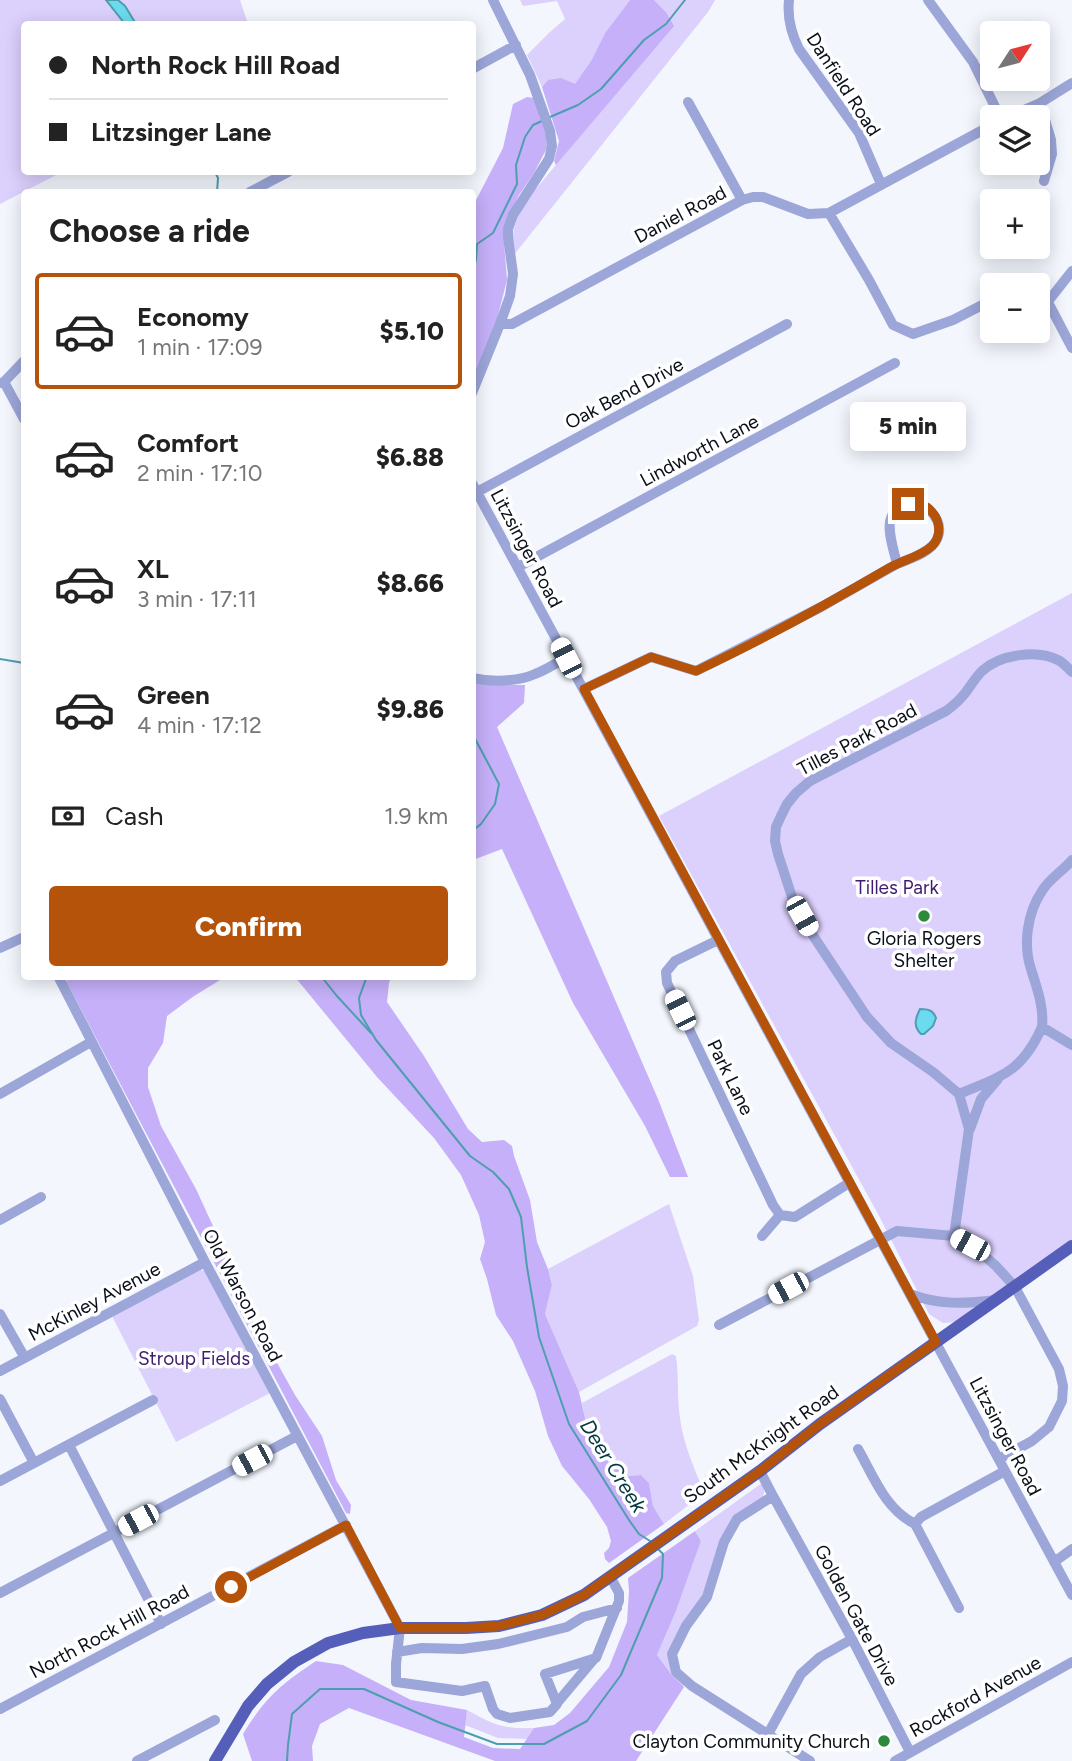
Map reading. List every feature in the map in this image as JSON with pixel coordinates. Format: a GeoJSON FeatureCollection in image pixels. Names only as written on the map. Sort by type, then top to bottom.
{"type":"FeatureCollection","features":[{"type":"Feature","properties":{"kind":"main road","name":"South McKnight Road"},"geometry":{"type":"LineString","coordinates":[[215,1761],[248,1706],[267,1684],[294,1662],[328,1643],[363,1633],[400,1628],[499,1626],[542,1615],[584,1595],[1072,1246]]}},
{"type":"Feature","properties":{"kind":"street"},"geometry":{"type":"LineString","coordinates":[[476,383],[500,324],[512,284],[508,229],[516,208],[549,159],[552,146],[550,131],[538,96],[493,0]]}},
{"type":"Feature","properties":{"kind":"street","name":"Danfield Road"},"geometry":{"type":"LineString","coordinates":[[789,0],[792,36],[859,133],[881,184]]}},
{"type":"Feature","properties":{"kind":"street"},"geometry":{"type":"LineString","coordinates":[[928,0],[973,62],[994,105]]}},
{"type":"Feature","properties":{"kind":"street"},"geometry":{"type":"LineString","coordinates":[[476,67],[516,45]]}},
{"type":"Feature","properties":{"kind":"street"},"geometry":{"type":"LineString","coordinates":[[1035,105],[1072,83]]}},
{"type":"Feature","properties":{"kind":"street"},"geometry":{"type":"LineString","coordinates":[[688,102],[742,200]]}},
{"type":"Feature","properties":{"kind":"street"},"geometry":{"type":"LineString","coordinates":[[1040,103],[1051,140],[1052,154],[1044,181]]}},
{"type":"Feature","properties":{"kind":"street"},"geometry":{"type":"LineString","coordinates":[[980,131],[829,213],[894,325],[913,334],[953,320],[980,306]]}},
{"type":"Feature","properties":{"kind":"street"},"geometry":{"type":"LineString","coordinates":[[256,189],[282,175]]}},
{"type":"Feature","properties":{"kind":"street","name":"Daniel Road"},"geometry":{"type":"LineString","coordinates":[[500,324],[512,324],[742,200],[763,197],[808,215],[829,213]]}},
{"type":"Feature","properties":{"kind":"street"},"geometry":{"type":"LineString","coordinates":[[1050,294],[1072,271]]}},
{"type":"Feature","properties":{"kind":"street"},"geometry":{"type":"LineString","coordinates":[[1050,306],[1072,348]]}},
{"type":"Feature","properties":{"kind":"street","name":"Oak Bend Drive"},"geometry":{"type":"LineString","coordinates":[[476,486],[787,324]]}},
{"type":"Feature","properties":{"kind":"street"},"geometry":{"type":"LineString","coordinates":[[21,363],[2,382],[21,414]]}},
{"type":"Feature","properties":{"kind":"street","name":"Lindworth Lane"},"geometry":{"type":"LineString","coordinates":[[518,567],[895,363]]}},
{"type":"Feature","properties":{"kind":"street","name":"Litzsinger Road"},"geometry":{"type":"LineString","coordinates":[[476,489],[1072,1595]]}},
{"type":"Feature","properties":{"kind":"street"},"geometry":{"type":"LineString","coordinates":[[584,689],[651,657],[696,671],[821,607],[934,544],[939,527],[936,518],[924,505],[916,503],[901,507],[890,519],[890,536],[897,564]]}},
{"type":"Feature","properties":{"kind":"street","name":"Tilles Park Road"},"geometry":{"type":"LineString","coordinates":[[959,1094],[891,1042],[867,1017],[810,931],[793,900],[778,854],[776,827],[787,804],[810,781],[946,712],[989,666],[1012,657],[1037,654],[1062,662],[1072,672]]}},
{"type":"Feature","properties":{"kind":"street"},"geometry":{"type":"LineString","coordinates":[[476,678],[522,678],[536,674],[566,658]]}},
{"type":"Feature","properties":{"kind":"street"},"geometry":{"type":"LineString","coordinates":[[970,1129],[959,1094],[999,1077],[1020,1063],[1034,1046],[1042,1027],[1042,1005],[1029,964],[1026,943],[1032,914],[1042,890],[1072,860]]}},
{"type":"Feature","properties":{"kind":"street"},"geometry":{"type":"LineString","coordinates":[[0,948],[21,938]]}},
{"type":"Feature","properties":{"kind":"street","name":"Park Lane"},"geometry":{"type":"LineString","coordinates":[[718,940],[674,961],[663,970],[668,986],[780,1215]]}},
{"type":"Feature","properties":{"kind":"street","name":"Old Warson Road"},"geometry":{"type":"LineString","coordinates":[[60,980],[205,1262],[400,1628]]}},
{"type":"Feature","properties":{"kind":"street"},"geometry":{"type":"LineString","coordinates":[[1042,1027],[1072,1045]]}},
{"type":"Feature","properties":{"kind":"street"},"geometry":{"type":"LineString","coordinates":[[0,1094],[91,1042]]}},
{"type":"Feature","properties":{"kind":"street"},"geometry":{"type":"LineString","coordinates":[[954,1236],[970,1129],[981,1099],[999,1077]]}},
{"type":"Feature","properties":{"kind":"street"},"geometry":{"type":"LineString","coordinates":[[762,1236],[780,1215],[795,1217],[849,1183]]}},
{"type":"Feature","properties":{"kind":"street"},"geometry":{"type":"LineString","coordinates":[[0,1220],[41,1197]]}},
{"type":"Feature","properties":{"kind":"street"},"geometry":{"type":"LineString","coordinates":[[719,1325],[897,1231],[954,1236],[981,1253],[1014,1287],[1059,1369],[1063,1386],[1062,1401],[1049,1427],[1032,1441],[999,1459]]}},
{"type":"Feature","properties":{"kind":"street","name":"McKinley Avenue"},"geometry":{"type":"LineString","coordinates":[[0,1371],[205,1262]]}},
{"type":"Feature","properties":{"kind":"street"},"geometry":{"type":"LineString","coordinates":[[910,1294],[947,1303],[995,1300]]}},
{"type":"Feature","properties":{"kind":"street"},"geometry":{"type":"LineString","coordinates":[[0,1314],[25,1358]]}},
{"type":"Feature","properties":{"kind":"street"},"geometry":{"type":"LineString","coordinates":[[0,1399],[34,1462]]}},
{"type":"Feature","properties":{"kind":"street"},"geometry":{"type":"LineString","coordinates":[[0,1480],[153,1399]]}},
{"type":"Feature","properties":{"kind":"street"},"geometry":{"type":"LineString","coordinates":[[0,1593],[297,1436]]}},
{"type":"Feature","properties":{"kind":"street"},"geometry":{"type":"LineString","coordinates":[[69,1445],[161,1623]]}},
{"type":"Feature","properties":{"kind":"street"},"geometry":{"type":"LineString","coordinates":[[858,1449],[890,1506],[903,1518],[915,1524],[959,1608]]}},
{"type":"Feature","properties":{"kind":"street","name":"Golden Gate Drive"},"geometry":{"type":"LineString","coordinates":[[760,1471],[910,1752]]}},
{"type":"Feature","properties":{"kind":"street"},"geometry":{"type":"LineString","coordinates":[[915,1524],[921,1517],[1005,1471]]}},
{"type":"Feature","properties":{"kind":"street"},"geometry":{"type":"LineString","coordinates":[[773,1496],[737,1519],[724,1542],[707,1597],[686,1626],[672,1654],[676,1672],[692,1686],[810,1761]]}},
{"type":"Feature","properties":{"kind":"street","name":"North Rock Hill Road"},"geometry":{"type":"LineString","coordinates":[[0,1709],[346,1525]]}},
{"type":"Feature","properties":{"kind":"street"},"geometry":{"type":"LineString","coordinates":[[1054,1562],[1072,1549]]}},
{"type":"Feature","properties":{"kind":"street"},"geometry":{"type":"LineString","coordinates":[[400,1628],[396,1682],[462,1691],[485,1686],[493,1709],[497,1714],[510,1718],[550,1712],[596,1658],[620,1601],[610,1576]]}},
{"type":"Feature","properties":{"kind":"street"},"geometry":{"type":"LineString","coordinates":[[397,1652],[422,1648],[462,1650],[498,1644],[567,1627],[583,1617],[617,1608]]}},
{"type":"Feature","properties":{"kind":"street"},"geometry":{"type":"LineString","coordinates":[[768,1734],[801,1674],[820,1657],[852,1639]]}},
{"type":"Feature","properties":{"kind":"street"},"geometry":{"type":"LineString","coordinates":[[557,1703],[545,1674],[594,1659]]}},
{"type":"Feature","properties":{"kind":"street","name":"Rockford Avenue"},"geometry":{"type":"LineString","coordinates":[[895,1761],[1072,1662]]}},
{"type":"Feature","properties":{"kind":"street"},"geometry":{"type":"LineString","coordinates":[[137,1761],[215,1720]]}},
{"type":"Feature","properties":{"kind":"green space"},"geometry":{"type":"Polygon","coordinates":[[[0,0],[240,0],[247,21],[21,21],[21,175],[56,175],[29,189],[21,189],[21,193],[0,204],[0,0]]]}},
{"type":"Feature","properties":{"kind":"green space"},"geometry":{"type":"Polygon","coordinates":[[[520,0],[630,0],[605,33],[575,85],[548,80],[542,87],[527,55],[565,19],[557,1],[523,6],[520,0]]]}},
{"type":"Feature","properties":{"kind":"green space"},"geometry":{"type":"Polygon","coordinates":[[[654,0],[715,0],[513,256],[516,221],[534,191],[673,26],[666,12],[654,0]]]}},
{"type":"Feature","properties":{"kind":"green space","name":"Tilles Park"},"geometry":{"type":"Polygon","coordinates":[[[1072,593],[1072,1241],[958,1322],[943,1323],[929,1314],[878,1214],[659,816],[1072,593]]]}},
{"type":"Feature","properties":{"kind":"green space"},"geometry":{"type":"Polygon","coordinates":[[[669,1204],[693,1276],[699,1320],[697,1326],[579,1392],[545,1314],[552,1285],[548,1269],[669,1204]]]}},
{"type":"Feature","properties":{"kind":"green space","name":"Stroup Fields"},"geometry":{"type":"Polygon","coordinates":[[[200,1270],[207,1271],[272,1392],[176,1442],[112,1316],[200,1270]]]}},
{"type":"Feature","properties":{"kind":"green space"},"geometry":{"type":"Polygon","coordinates":[[[672,1354],[676,1356],[682,1428],[704,1493],[664,1524],[653,1506],[649,1483],[641,1475],[627,1476],[591,1443],[582,1403],[672,1354]]]}},
{"type":"Feature","properties":{"kind":"green space"},"geometry":{"type":"Polygon","coordinates":[[[762,1483],[765,1488],[763,1497],[737,1517],[707,1592],[672,1650],[684,1687],[657,1655],[701,1541],[695,1531],[762,1483]]]}},
{"type":"Feature","properties":{"kind":"green space"},"geometry":{"type":"Polygon","coordinates":[[[467,1710],[499,1725],[534,1728],[527,1739],[498,1738],[465,1725],[467,1710]]]}},
{"type":"Feature","properties":{"kind":"shaded area"},"geometry":{"type":"Polygon","coordinates":[[[630,0],[654,0],[666,12],[674,26],[556,165],[554,161],[559,141],[542,87],[548,80],[561,78],[575,84],[591,61],[605,33],[630,0]]]}},
{"type":"Feature","properties":{"kind":"shaded area"},"geometry":{"type":"Polygon","coordinates":[[[527,97],[534,98],[546,134],[547,148],[519,195],[503,230],[507,280],[495,327],[476,375],[476,200],[503,148],[513,104],[527,97]]]}},
{"type":"Feature","properties":{"kind":"shaded area"},"geometry":{"type":"Polygon","coordinates":[[[476,684],[525,685],[524,703],[497,727],[658,1099],[688,1177],[670,1177],[645,1126],[573,1003],[502,849],[476,859],[476,684]]]}},
{"type":"Feature","properties":{"kind":"shaded area"},"geometry":{"type":"Polygon","coordinates":[[[220,980],[167,1016],[163,1043],[148,1068],[148,1087],[161,1126],[241,1280],[251,1316],[295,1395],[322,1436],[336,1480],[351,1505],[350,1514],[346,1513],[66,981],[220,980]]]}},
{"type":"Feature","properties":{"kind":"shaded area"},"geometry":{"type":"Polygon","coordinates":[[[297,980],[390,980],[387,1002],[424,1056],[468,1129],[482,1142],[504,1140],[512,1146],[530,1200],[537,1242],[552,1285],[545,1314],[579,1392],[591,1443],[627,1476],[641,1475],[649,1483],[653,1506],[664,1524],[609,1563],[604,1553],[611,1541],[607,1527],[589,1499],[562,1466],[548,1436],[535,1391],[513,1341],[496,1315],[480,1259],[485,1242],[479,1215],[461,1175],[434,1138],[377,1077],[297,980]]]}},
{"type":"Feature","properties":{"kind":"shaded area"},"geometry":{"type":"Polygon","coordinates":[[[695,1531],[701,1541],[657,1655],[684,1687],[636,1761],[495,1761],[349,1708],[320,1724],[312,1746],[313,1761],[252,1761],[243,1734],[251,1721],[275,1693],[316,1661],[343,1665],[411,1700],[467,1710],[464,1737],[493,1748],[520,1749],[534,1728],[554,1725],[570,1713],[609,1667],[627,1622],[628,1578],[695,1531]]]}},
{"type":"Feature","properties":{"kind":"water"},"geometry":{"type":"Polygon","coordinates":[[[106,0],[118,0],[134,21],[123,21],[106,0]]]}},
{"type":"Feature","properties":{"kind":"water"},"geometry":{"type":"Polygon","coordinates":[[[920,1009],[930,1010],[936,1018],[933,1026],[924,1034],[918,1031],[916,1025],[920,1009]]]}},
{"type":"Feature","properties":{"kind":"waterway","name":"Deer Creek"},"geometry":{"type":"LineString","coordinates":[[550,117],[578,105],[601,89],[644,40],[666,24],[685,0]]}},
{"type":"Feature","properties":{"kind":"waterway","name":"Deer Creek"},"geometry":{"type":"LineString","coordinates":[[476,260],[477,244],[493,233],[517,184],[516,165],[525,137],[533,125],[542,121]]}},
{"type":"Feature","properties":{"kind":"waterway"},"geometry":{"type":"LineString","coordinates":[[216,175],[217,189]]}},
{"type":"Feature","properties":{"kind":"waterway"},"geometry":{"type":"LineString","coordinates":[[0,659],[21,662]]}},
{"type":"Feature","properties":{"kind":"waterway","name":"Deer Creek"},"geometry":{"type":"LineString","coordinates":[[476,741],[499,784],[495,804],[476,828]]}},
{"type":"Feature","properties":{"kind":"waterway"},"geometry":{"type":"LineString","coordinates":[[324,980],[371,1033]]}},
{"type":"Feature","properties":{"kind":"waterway","name":"Deer Creek"},"geometry":{"type":"LineString","coordinates":[[366,980],[359,998],[361,1015],[376,1040],[470,1156],[493,1172],[509,1189],[521,1217],[539,1337],[569,1424],[629,1520],[639,1534],[650,1541]]}},
{"type":"Feature","properties":{"kind":"waterway","name":"Deer Creek"},"geometry":{"type":"LineString","coordinates":[[287,1761],[292,1714],[320,1689],[364,1689],[438,1722],[497,1744],[544,1744],[587,1721],[621,1675],[662,1578],[663,1554],[659,1550]]}},
{"type":"Feature","properties":{"kind":"place","name":"Gloria Rogers Shelter"},"geometry":{"type":"Point","coordinates":[924,916]}},
{"type":"Feature","properties":{"kind":"place","name":"Clayton Community Church"},"geometry":{"type":"Point","coordinates":[884,1741]}},
{"type":"Feature","properties":{"kind":"route"},"geometry":{"type":"LineString","coordinates":[[231,1587],[346,1525],[400,1628],[499,1626],[542,1615],[584,1595],[936,1342],[584,689],[651,657],[696,671],[920,554],[934,544],[939,527],[936,518],[924,505],[908,504]]}}]}
